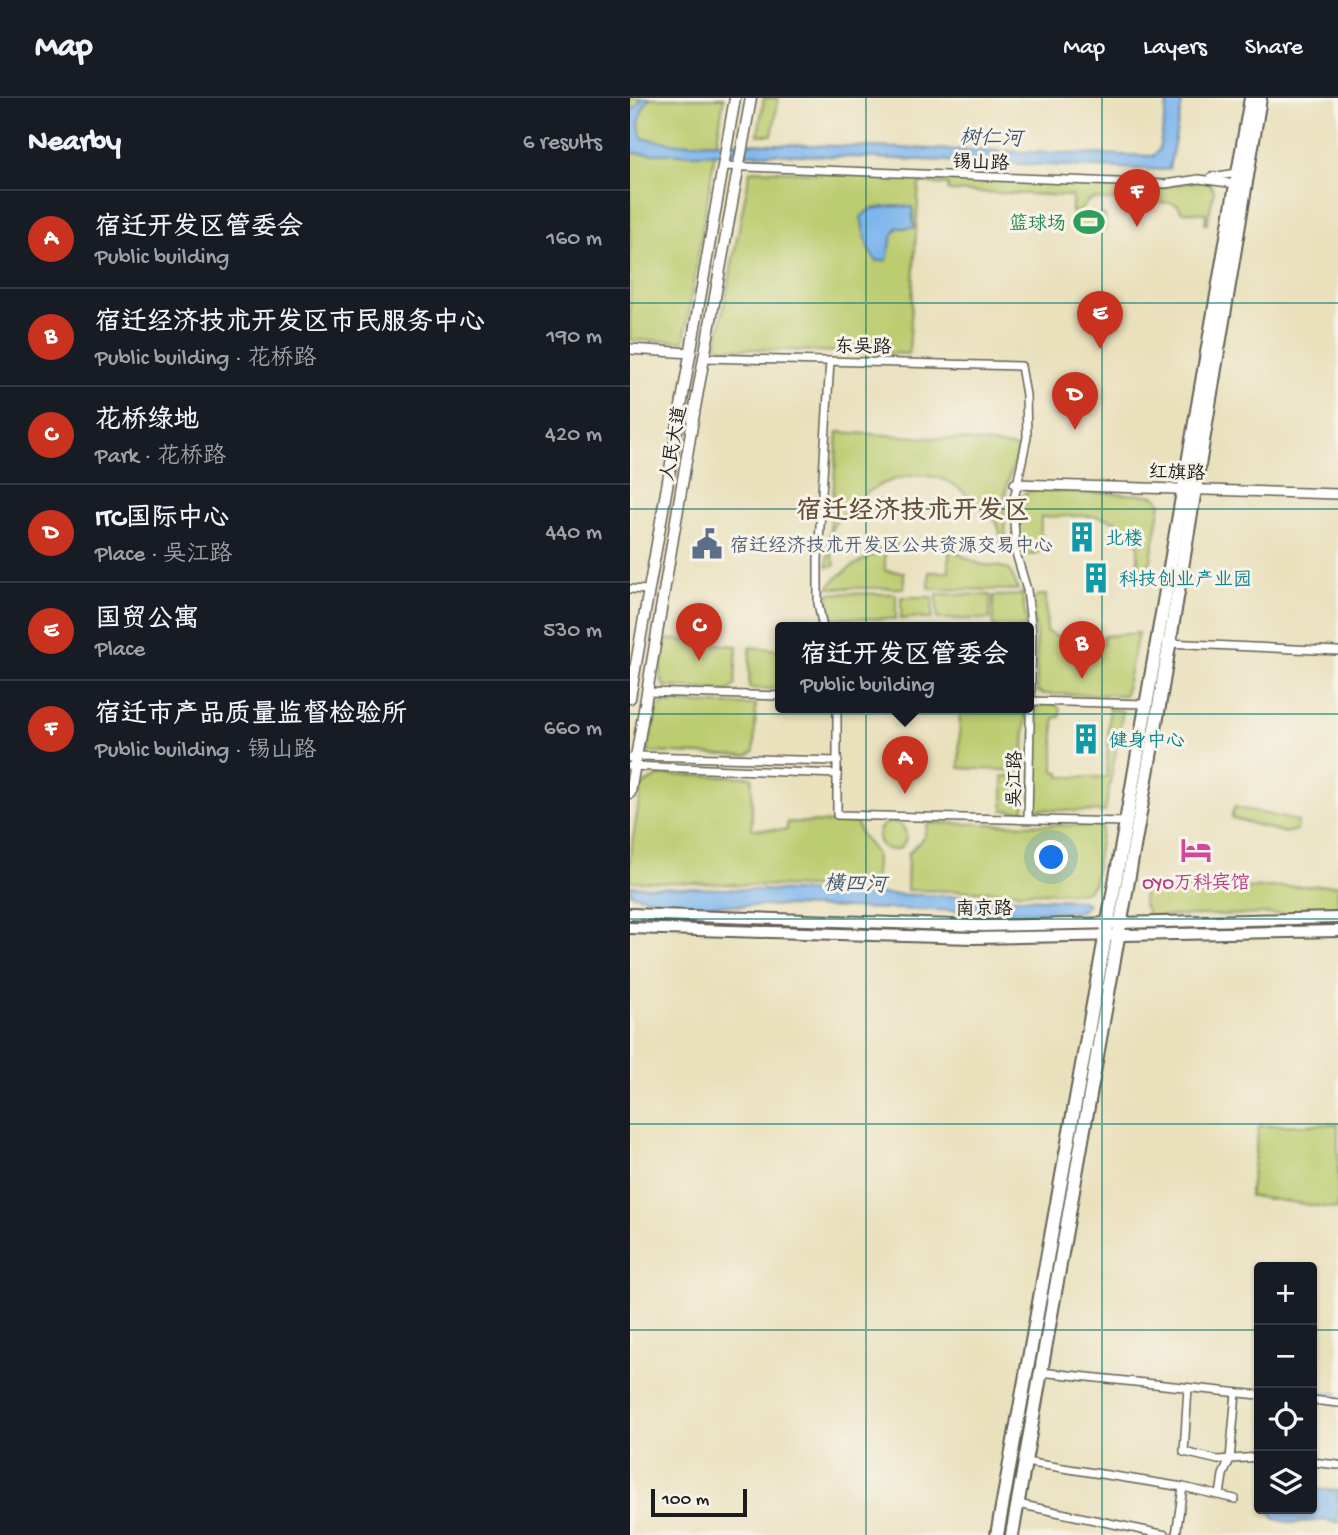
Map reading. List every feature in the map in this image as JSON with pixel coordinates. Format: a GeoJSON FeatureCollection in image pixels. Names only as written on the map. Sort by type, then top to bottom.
{"type":"FeatureCollection","features":[{"type":"Feature","properties":{"kind":"highway"},"geometry":{"type":"LineString","coordinates":[[1012,1535],[1112,930],[1145,704],[1162,642],[1251,98]]}},
{"type":"Feature","properties":{"kind":"highway"},"geometry":{"type":"LineString","coordinates":[[1188,489],[1260,98]]}},
{"type":"Feature","properties":{"kind":"highway"},"geometry":{"type":"LineString","coordinates":[[997,1535],[1112,930],[1159,706],[1162,642]]}},
{"type":"Feature","properties":{"kind":"main road","name":"人民大道"},"geometry":{"type":"LineString","coordinates":[[630,698],[735,98]]}},
{"type":"Feature","properties":{"kind":"main road","name":"人民大道"},"geometry":{"type":"LineString","coordinates":[[630,793],[633,762],[751,98]]}},
{"type":"Feature","properties":{"kind":"main road","name":"南京路"},"geometry":{"type":"LineString","coordinates":[[630,914],[1112,930],[1338,931]]}},
{"type":"Feature","properties":{"kind":"main road","name":"南京路"},"geometry":{"type":"LineString","coordinates":[[630,928],[973,938],[1338,918]]}},
{"type":"Feature","properties":{"kind":"street","name":"锡山路"},"geometry":{"type":"LineString","coordinates":[[723,166],[1165,181],[1188,176],[1237,179]]}},
{"type":"Feature","properties":{"kind":"street"},"geometry":{"type":"LineString","coordinates":[[630,352],[690,355]]}},
{"type":"Feature","properties":{"kind":"street","name":"东吴路"},"geometry":{"type":"LineString","coordinates":[[704,358],[1021,366]]}},
{"type":"Feature","properties":{"kind":"street"},"geometry":{"type":"LineString","coordinates":[[822,622],[818,603],[818,559],[830,362]]}},
{"type":"Feature","properties":{"kind":"street","name":"吴江路"},"geometry":{"type":"LineString","coordinates":[[1021,366],[1026,395],[1027,437],[1015,484],[1013,504],[1016,553],[1027,590],[1031,622]]}},
{"type":"Feature","properties":{"kind":"street","name":"红旗路"},"geometry":{"type":"LineString","coordinates":[[1015,484],[1338,494]]}},
{"type":"Feature","properties":{"kind":"street"},"geometry":{"type":"LineString","coordinates":[[630,589],[649,590]]}},
{"type":"Feature","properties":{"kind":"street"},"geometry":{"type":"LineString","coordinates":[[1162,642],[1338,651]]}},
{"type":"Feature","properties":{"kind":"street"},"geometry":{"type":"LineString","coordinates":[[647,692],[775,696]]}},
{"type":"Feature","properties":{"kind":"street"},"geometry":{"type":"LineString","coordinates":[[1034,701],[1159,706]]}},
{"type":"Feature","properties":{"kind":"street"},"geometry":{"type":"LineString","coordinates":[[837,713],[837,815],[1126,822]]}},
{"type":"Feature","properties":{"kind":"street","name":"吴江路"},"geometry":{"type":"LineString","coordinates":[[1028,819],[1030,713]]}},
{"type":"Feature","properties":{"kind":"street"},"geometry":{"type":"LineString","coordinates":[[633,762],[838,761]]}},
{"type":"Feature","properties":{"kind":"street"},"geometry":{"type":"LineString","coordinates":[[633,762],[837,774]]}},
{"type":"Feature","properties":{"kind":"street"},"geometry":{"type":"LineString","coordinates":[[1040,1372],[1254,1395]]}},
{"type":"Feature","properties":{"kind":"street"},"geometry":{"type":"LineString","coordinates":[[1188,1388],[1184,1452],[1218,1460],[1254,1457]]}},
{"type":"Feature","properties":{"kind":"street"},"geometry":{"type":"LineString","coordinates":[[1220,1496],[1223,1475],[1230,1459],[1236,1393]]}},
{"type":"Feature","properties":{"kind":"street"},"geometry":{"type":"LineString","coordinates":[[1317,1401],[1338,1403]]}},
{"type":"Feature","properties":{"kind":"street"},"geometry":{"type":"LineString","coordinates":[[1025,1462],[1183,1487],[1235,1499]]}},
{"type":"Feature","properties":{"kind":"street"},"geometry":{"type":"LineString","coordinates":[[1317,1463],[1338,1465]]}},
{"type":"Feature","properties":{"kind":"street"},"geometry":{"type":"LineString","coordinates":[[1176,1535],[1183,1487]]}},
{"type":"Feature","properties":{"kind":"street"},"geometry":{"type":"LineString","coordinates":[[1018,1504],[1166,1535]]}},
{"type":"Feature","properties":{"kind":"green space"},"geometry":{"type":"Polygon","coordinates":[[[630,98],[724,98],[684,341],[630,340],[630,98]]]}},
{"type":"Feature","properties":{"kind":"green space"},"geometry":{"type":"Polygon","coordinates":[[[764,98],[779,98],[772,135],[758,135],[764,98]]]}},
{"type":"Feature","properties":{"kind":"green space"},"geometry":{"type":"Polygon","coordinates":[[[750,171],[1158,188],[1190,182],[1209,182],[1214,191],[1205,224],[1206,213],[1182,212],[1178,205],[1172,203],[1093,199],[1079,212],[1072,212],[1072,196],[948,191],[948,185],[919,183],[909,354],[716,348],[750,171]]]}},
{"type":"Feature","properties":{"kind":"green space","name":"篮球场"},"geometry":{"type":"Polygon","coordinates":[[[1073,215],[1105,215],[1105,230],[1073,230],[1073,215]]]}},
{"type":"Feature","properties":{"kind":"green space"},"geometry":{"type":"Polygon","coordinates":[[[838,432],[966,440],[1018,448],[1006,491],[1007,554],[1003,551],[995,520],[961,490],[936,477],[909,476],[882,484],[870,491],[838,520],[832,528],[830,538],[835,565],[827,567],[838,432]]]}},
{"type":"Feature","properties":{"kind":"green space"},"geometry":{"type":"Polygon","coordinates":[[[1031,490],[1157,497],[1161,504],[1149,570],[1134,569],[1134,565],[1138,564],[1138,542],[1134,542],[1128,531],[1119,523],[1094,516],[1041,517],[1040,552],[1035,555],[1022,554],[1017,539],[1017,509],[1025,494],[1031,490]]]}},
{"type":"Feature","properties":{"kind":"green space"},"geometry":{"type":"Polygon","coordinates":[[[909,542],[909,546],[885,551],[885,571],[904,572],[904,588],[828,588],[844,572],[877,553],[876,551],[909,542]]]}},
{"type":"Feature","properties":{"kind":"green space"},"geometry":{"type":"Polygon","coordinates":[[[926,542],[957,550],[957,553],[978,563],[1007,569],[1018,590],[929,589],[929,572],[949,572],[949,551],[926,546],[926,542]]]}},
{"type":"Feature","properties":{"kind":"green space"},"geometry":{"type":"Polygon","coordinates":[[[1022,592],[1026,622],[993,622],[993,596],[1020,595],[1022,592]]]}},
{"type":"Feature","properties":{"kind":"green space"},"geometry":{"type":"Polygon","coordinates":[[[828,593],[896,594],[896,619],[831,618],[828,593]]]}},
{"type":"Feature","properties":{"kind":"green space"},"geometry":{"type":"Polygon","coordinates":[[[937,594],[990,595],[990,619],[937,619],[937,594]]]}},
{"type":"Feature","properties":{"kind":"green space"},"geometry":{"type":"Polygon","coordinates":[[[1038,595],[1046,595],[1047,632],[1078,645],[1103,645],[1103,636],[1138,633],[1125,695],[1043,694],[1037,691],[1036,634],[1032,602],[1038,595]]]}},
{"type":"Feature","properties":{"kind":"green space"},"geometry":{"type":"Polygon","coordinates":[[[901,597],[933,597],[932,619],[901,619],[901,597]]]}},
{"type":"Feature","properties":{"kind":"green space"},"geometry":{"type":"Polygon","coordinates":[[[666,639],[737,646],[735,685],[728,691],[664,686],[660,675],[666,639]]]}},
{"type":"Feature","properties":{"kind":"green space"},"geometry":{"type":"Polygon","coordinates":[[[750,647],[775,649],[775,689],[749,688],[750,647]]]}},
{"type":"Feature","properties":{"kind":"green space"},"geometry":{"type":"Polygon","coordinates":[[[667,703],[756,705],[754,751],[748,756],[647,752],[656,710],[667,703]]]}},
{"type":"Feature","properties":{"kind":"green space"},"geometry":{"type":"Polygon","coordinates":[[[1055,704],[1060,709],[1060,717],[1054,718],[1054,771],[1060,772],[1060,777],[1107,777],[1109,708],[1123,711],[1105,812],[1033,809],[1034,706],[1055,704]]]}},
{"type":"Feature","properties":{"kind":"green space"},"geometry":{"type":"Polygon","coordinates":[[[960,713],[1026,713],[1023,771],[959,768],[960,713]]]}},
{"type":"Feature","properties":{"kind":"green space"},"geometry":{"type":"Polygon","coordinates":[[[662,775],[752,777],[752,829],[787,830],[787,822],[857,823],[860,833],[876,854],[875,889],[630,881],[630,856],[641,789],[644,784],[662,775]]]}},
{"type":"Feature","properties":{"kind":"green space"},"geometry":{"type":"Polygon","coordinates":[[[1003,776],[1024,778],[1024,811],[1003,810],[1003,776]]]}},
{"type":"Feature","properties":{"kind":"green space"},"geometry":{"type":"Polygon","coordinates":[[[1235,807],[1293,820],[1298,822],[1297,830],[1285,833],[1232,818],[1235,807]]]}},
{"type":"Feature","properties":{"kind":"green space"},"geometry":{"type":"Polygon","coordinates":[[[892,822],[902,826],[906,836],[902,846],[892,850],[882,846],[878,836],[882,826],[892,822]]]}},
{"type":"Feature","properties":{"kind":"green space"},"geometry":{"type":"Polygon","coordinates":[[[928,823],[1102,826],[1094,883],[1087,891],[1079,893],[907,890],[908,854],[924,837],[928,823]]]}},
{"type":"Feature","properties":{"kind":"green space"},"geometry":{"type":"Polygon","coordinates":[[[1338,885],[1338,913],[1150,916],[1143,904],[1144,891],[1338,885]]]}},
{"type":"Feature","properties":{"kind":"green space"},"geometry":{"type":"Polygon","coordinates":[[[1338,1124],[1338,1209],[1249,1196],[1259,1126],[1338,1124]]]}},
{"type":"Feature","properties":{"kind":"water"},"geometry":{"type":"Polygon","coordinates":[[[641,98],[650,98],[640,117],[642,138],[678,144],[711,142],[1153,156],[1159,150],[1168,98],[1183,98],[1169,169],[1166,170],[775,154],[630,153],[630,112],[641,98]]]}},
{"type":"Feature","properties":{"kind":"water"},"geometry":{"type":"Polygon","coordinates":[[[912,207],[914,228],[897,228],[887,260],[877,261],[868,247],[861,217],[870,209],[912,207]]]}},
{"type":"Feature","properties":{"kind":"water"},"geometry":{"type":"Polygon","coordinates":[[[630,886],[1081,900],[1088,904],[1075,912],[702,905],[646,898],[630,893],[630,886]]]}},
{"type":"Feature","properties":{"kind":"water"},"geometry":{"type":"Polygon","coordinates":[[[1317,1489],[1338,1491],[1338,1523],[1325,1520],[1294,1523],[1274,1519],[1272,1514],[1317,1514],[1317,1489]]]}},
{"type":"Feature","properties":{"kind":"waterway"},"geometry":{"type":"LineString","coordinates":[[1317,1392],[1338,1394]]}},
{"type":"Feature","properties":{"kind":"place","name":"篮球场"},"geometry":{"type":"Point","coordinates":[1089,222]}},
{"type":"Feature","properties":{"kind":"place","name":"宿迁市产品质量监督检验所"},"geometry":{"type":"Point","coordinates":[1137,227]}},
{"type":"Feature","properties":{"kind":"place","name":"国贸公寓"},"geometry":{"type":"Point","coordinates":[1100,349]}},
{"type":"Feature","properties":{"kind":"place","name":"ITC国际中心"},"geometry":{"type":"Point","coordinates":[1075,430]}},
{"type":"Feature","properties":{"kind":"place","name":"北楼"},"geometry":{"type":"Point","coordinates":[1082,537]}},
{"type":"Feature","properties":{"kind":"place","name":"宿迁经济技术开发区公共资源交易中心"},"geometry":{"type":"Point","coordinates":[707,544]}},
{"type":"Feature","properties":{"kind":"place","name":"科技创业产业园"},"geometry":{"type":"Point","coordinates":[1096,578]}},
{"type":"Feature","properties":{"kind":"place","name":"花桥绿地"},"geometry":{"type":"Point","coordinates":[699,661]}},
{"type":"Feature","properties":{"kind":"place","name":"宿迁经济技术开发区市民服务中心"},"geometry":{"type":"Point","coordinates":[1082,679]}},
{"type":"Feature","properties":{"kind":"place","name":"健身中心"},"geometry":{"type":"Point","coordinates":[1086,739]}},
{"type":"Feature","properties":{"kind":"place","name":"宿迁开发区管委会"},"geometry":{"type":"Point","coordinates":[905,794]}},
{"type":"Feature","properties":{"kind":"place","name":"OYO万科宾馆"},"geometry":{"type":"Point","coordinates":[1196,850]}},
{"type":"Feature","properties":{"kind":"district","name":"宿迁经济技术开发区"},"geometry":{"type":"Point","coordinates":[913,509]}},
{"type":"Feature","properties":{"kind":"water label","name":"树仁河"},"geometry":{"type":"Point","coordinates":[991,137]}},
{"type":"Feature","properties":{"kind":"water label","name":"横四河"},"geometry":{"type":"Point","coordinates":[855,883]}}]}
